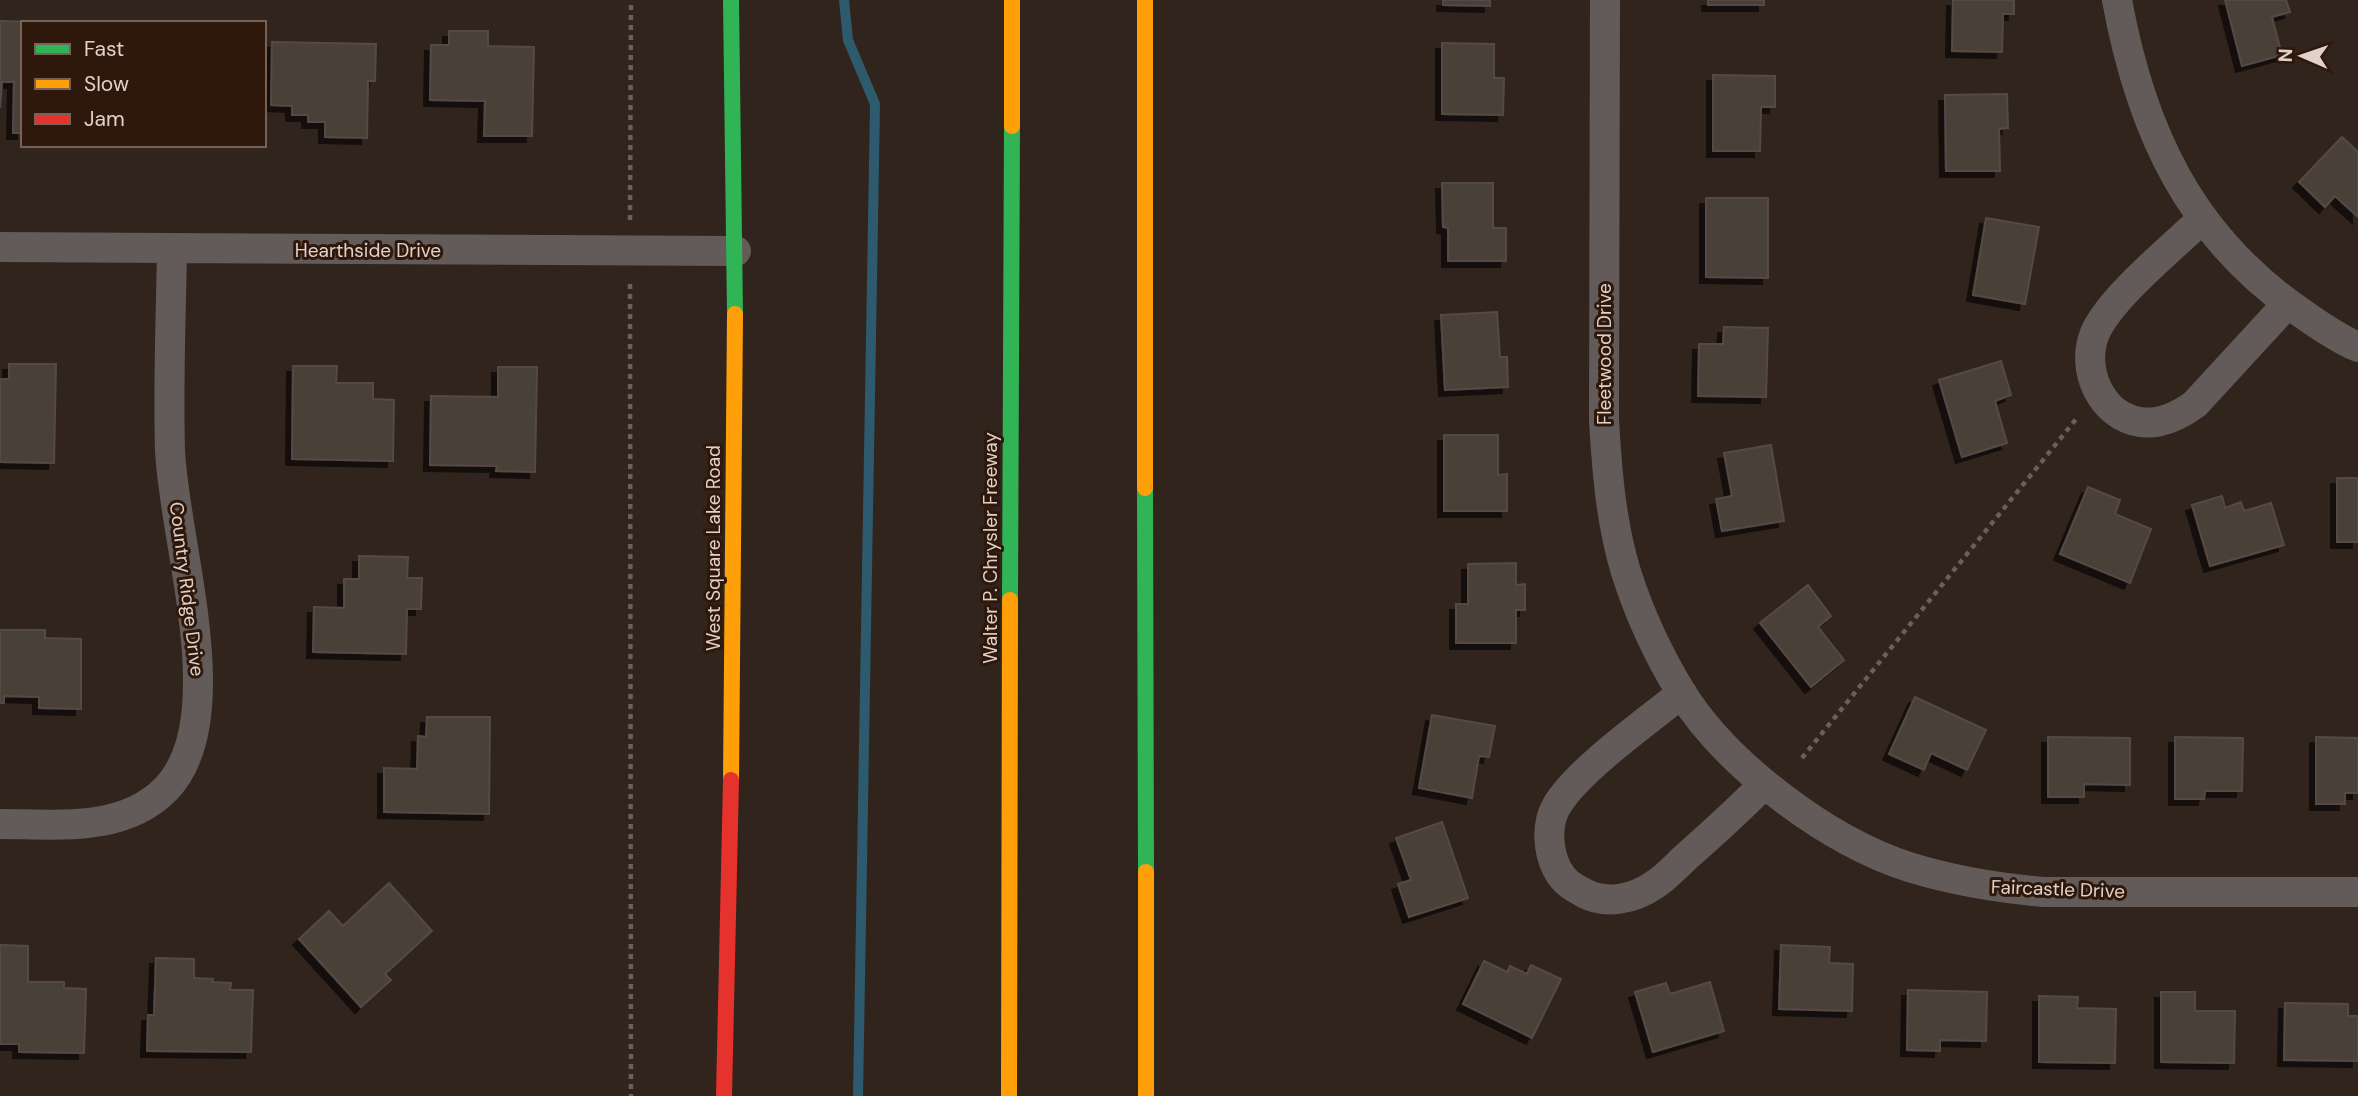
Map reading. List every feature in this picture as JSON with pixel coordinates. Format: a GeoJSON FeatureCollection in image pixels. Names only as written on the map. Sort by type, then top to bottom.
{"type":"FeatureCollection","features":[{"type":"Feature","properties":{"kind":"main road","name":"West Square Lake Road"},"geometry":{"type":"LineString","coordinates":[[724,1096],[732,758],[736,251],[731,0]]}},
{"type":"Feature","properties":{"kind":"main road","name":"Walter P. Chrysler Freeway"},"geometry":{"type":"LineString","coordinates":[[1009,1096],[1012,0]]}},
{"type":"Feature","properties":{"kind":"main road"},"geometry":{"type":"LineString","coordinates":[[1145,0],[1146,1096]]}},
{"type":"Feature","properties":{"kind":"street","name":"Fleetwood Drive"},"geometry":{"type":"LineString","coordinates":[[1605,0],[1604,420],[1608,479],[1626,572],[1650,631],[1682,693],[1718,738]]}},
{"type":"Feature","properties":{"kind":"street"},"geometry":{"type":"LineString","coordinates":[[2117,0],[2141,99],[2170,165],[2202,219],[2253,275],[2288,303],[2358,348]]}},
{"type":"Feature","properties":{"kind":"street"},"geometry":{"type":"LineString","coordinates":[[2202,219],[2133,284],[2095,332],[2090,351],[2091,371],[2097,389],[2108,405],[2122,416],[2141,422],[2161,421],[2182,414],[2204,395],[2288,303]]}},
{"type":"Feature","properties":{"kind":"street","name":"Hearthside Drive"},"geometry":{"type":"LineString","coordinates":[[0,247],[736,251]]}},
{"type":"Feature","properties":{"kind":"street","name":"Country Ridge Drive"},"geometry":{"type":"LineString","coordinates":[[0,824],[85,824],[116,819],[146,804],[166,789],[184,762],[194,733],[199,701],[198,664],[170,451],[172,248]]}},
{"type":"Feature","properties":{"kind":"street"},"geometry":{"type":"LineString","coordinates":[[1682,693],[1597,763],[1566,792],[1554,810],[1550,828],[1551,856],[1564,882],[1589,895],[1617,901],[1646,890],[1730,818],[1764,784]]}},
{"type":"Feature","properties":{"kind":"street","name":"Faircastle Drive"},"geometry":{"type":"LineString","coordinates":[[1718,738],[1764,784],[1815,820],[1854,843],[1906,866],[1956,880],[1996,888],[2044,892],[2358,892]]}},
{"type":"Feature","properties":{"kind":"path"},"geometry":{"type":"LineString","coordinates":[[630,228],[631,0]]}},
{"type":"Feature","properties":{"kind":"path"},"geometry":{"type":"LineString","coordinates":[[631,276],[631,1096]]}},
{"type":"Feature","properties":{"kind":"path"},"geometry":{"type":"LineString","coordinates":[[1802,758],[2077,418]]}},
{"type":"Feature","properties":{"kind":"building"},"geometry":{"type":"Polygon","coordinates":[[[1443,0],[1490,0],[1490,6],[1443,5],[1443,0]]]}},
{"type":"Feature","properties":{"kind":"building"},"geometry":{"type":"Polygon","coordinates":[[[1708,0],[1764,0],[1764,5],[1708,5],[1708,0]]]}},
{"type":"Feature","properties":{"kind":"building"},"geometry":{"type":"Polygon","coordinates":[[[1953,0],[2014,0],[2014,14],[2003,14],[2002,52],[1952,51],[1953,0]]]}},
{"type":"Feature","properties":{"kind":"building"},"geometry":{"type":"Polygon","coordinates":[[[2225,0],[2286,0],[2290,12],[2272,17],[2282,55],[2242,66],[2225,0]]]}},
{"type":"Feature","properties":{"kind":"building"},"geometry":{"type":"Polygon","coordinates":[[[0,21],[21,22],[21,133],[13,133],[14,82],[2,82],[0,108],[0,21]]]}},
{"type":"Feature","properties":{"kind":"building"},"geometry":{"type":"Polygon","coordinates":[[[449,31],[488,31],[488,46],[534,47],[532,136],[484,136],[485,101],[430,100],[431,45],[449,45],[449,31]]]}},
{"type":"Feature","properties":{"kind":"building"},"geometry":{"type":"Polygon","coordinates":[[[272,42],[376,44],[375,81],[368,81],[367,138],[325,137],[325,122],[308,122],[308,115],[292,115],[292,106],[271,105],[272,42]]]}},
{"type":"Feature","properties":{"kind":"building"},"geometry":{"type":"Polygon","coordinates":[[[1442,43],[1494,44],[1494,78],[1504,78],[1503,115],[1442,114],[1442,43]]]}},
{"type":"Feature","properties":{"kind":"building"},"geometry":{"type":"Polygon","coordinates":[[[1713,75],[1775,76],[1775,107],[1761,107],[1760,151],[1713,151],[1713,75]]]}},
{"type":"Feature","properties":{"kind":"building"},"geometry":{"type":"Polygon","coordinates":[[[2007,94],[2008,128],[1999,129],[2000,171],[1946,171],[1945,95],[2007,94]]]}},
{"type":"Feature","properties":{"kind":"building"},"geometry":{"type":"Polygon","coordinates":[[[2342,137],[2358,152],[2358,217],[2335,196],[2325,207],[2299,182],[2342,137]]]}},
{"type":"Feature","properties":{"kind":"building"},"geometry":{"type":"Polygon","coordinates":[[[1442,183],[1493,183],[1493,228],[1506,228],[1506,261],[1448,261],[1448,228],[1443,227],[1442,183]]]}},
{"type":"Feature","properties":{"kind":"building"},"geometry":{"type":"Polygon","coordinates":[[[1706,198],[1768,198],[1768,278],[1706,277],[1706,198]]]}},
{"type":"Feature","properties":{"kind":"building"},"geometry":{"type":"Polygon","coordinates":[[[1986,218],[2039,227],[2025,304],[1973,295],[1986,218]]]}},
{"type":"Feature","properties":{"kind":"building"},"geometry":{"type":"Polygon","coordinates":[[[1497,312],[1500,357],[1507,357],[1508,387],[1445,390],[1441,315],[1497,312]]]}},
{"type":"Feature","properties":{"kind":"building"},"geometry":{"type":"Polygon","coordinates":[[[1724,327],[1768,328],[1766,397],[1698,396],[1699,344],[1723,344],[1724,327]]]}},
{"type":"Feature","properties":{"kind":"building"},"geometry":{"type":"Polygon","coordinates":[[[2001,361],[2011,395],[1995,401],[2007,443],[1962,457],[1939,380],[2001,361]]]}},
{"type":"Feature","properties":{"kind":"building"},"geometry":{"type":"Polygon","coordinates":[[[9,364],[56,364],[54,463],[0,462],[0,379],[9,379],[9,364]]]}},
{"type":"Feature","properties":{"kind":"building"},"geometry":{"type":"Polygon","coordinates":[[[293,366],[337,366],[336,383],[373,383],[373,399],[394,400],[393,461],[292,459],[293,366]]]}},
{"type":"Feature","properties":{"kind":"building"},"geometry":{"type":"Polygon","coordinates":[[[498,367],[537,367],[535,472],[496,471],[497,466],[430,465],[431,396],[498,397],[498,367]]]}},
{"type":"Feature","properties":{"kind":"building"},"geometry":{"type":"Polygon","coordinates":[[[1444,435],[1498,435],[1498,475],[1507,474],[1507,511],[1444,511],[1444,435]]]}},
{"type":"Feature","properties":{"kind":"building"},"geometry":{"type":"Polygon","coordinates":[[[1771,445],[1784,521],[1722,531],[1716,499],[1732,496],[1724,453],[1771,445]]]}},
{"type":"Feature","properties":{"kind":"building"},"geometry":{"type":"Polygon","coordinates":[[[2337,478],[2358,478],[2358,542],[2337,542],[2337,478]]]}},
{"type":"Feature","properties":{"kind":"building"},"geometry":{"type":"Polygon","coordinates":[[[2088,487],[2120,500],[2115,514],[2151,529],[2130,583],[2060,554],[2088,487]]]}},
{"type":"Feature","properties":{"kind":"building"},"geometry":{"type":"Polygon","coordinates":[[[2222,496],[2225,508],[2241,502],[2244,511],[2271,503],[2284,545],[2210,566],[2192,505],[2222,496]]]}},
{"type":"Feature","properties":{"kind":"building"},"geometry":{"type":"Polygon","coordinates":[[[359,556],[408,557],[407,578],[422,578],[421,609],[407,609],[406,654],[313,652],[314,607],[344,608],[344,579],[359,579],[359,556]]]}},
{"type":"Feature","properties":{"kind":"building"},"geometry":{"type":"Polygon","coordinates":[[[1516,563],[1516,585],[1525,584],[1525,610],[1516,610],[1516,643],[1456,643],[1456,604],[1468,604],[1468,564],[1516,563]]]}},
{"type":"Feature","properties":{"kind":"building"},"geometry":{"type":"Polygon","coordinates":[[[1808,585],[1831,616],[1818,627],[1844,660],[1811,687],[1760,623],[1808,585]]]}},
{"type":"Feature","properties":{"kind":"building"},"geometry":{"type":"Polygon","coordinates":[[[0,630],[45,630],[45,638],[81,639],[81,709],[39,708],[39,697],[4,696],[4,703],[0,703],[0,630]]]}},
{"type":"Feature","properties":{"kind":"building"},"geometry":{"type":"Polygon","coordinates":[[[1915,697],[1986,730],[1967,770],[1931,753],[1924,770],[1889,754],[1915,697]]]}},
{"type":"Feature","properties":{"kind":"building"},"geometry":{"type":"Polygon","coordinates":[[[1432,715],[1495,726],[1489,757],[1479,756],[1472,798],[1419,788],[1432,715]]]}},
{"type":"Feature","properties":{"kind":"building"},"geometry":{"type":"Polygon","coordinates":[[[427,717],[490,717],[489,814],[384,812],[384,768],[417,769],[418,736],[426,737],[427,717]]]}},
{"type":"Feature","properties":{"kind":"building"},"geometry":{"type":"Polygon","coordinates":[[[2048,737],[2130,738],[2130,785],[2084,784],[2084,797],[2048,797],[2048,737]]]}},
{"type":"Feature","properties":{"kind":"building"},"geometry":{"type":"Polygon","coordinates":[[[2175,737],[2243,738],[2242,791],[2205,791],[2204,799],[2175,799],[2175,737]]]}},
{"type":"Feature","properties":{"kind":"building"},"geometry":{"type":"Polygon","coordinates":[[[2316,737],[2358,738],[2358,793],[2345,793],[2345,804],[2316,804],[2316,737]]]}},
{"type":"Feature","properties":{"kind":"building"},"geometry":{"type":"Polygon","coordinates":[[[1442,822],[1468,898],[1409,917],[1398,884],[1411,880],[1396,838],[1442,822]]]}},
{"type":"Feature","properties":{"kind":"building"},"geometry":{"type":"Polygon","coordinates":[[[389,883],[432,931],[385,974],[391,980],[361,1007],[299,939],[329,911],[343,926],[389,883]]]}},
{"type":"Feature","properties":{"kind":"building"},"geometry":{"type":"Polygon","coordinates":[[[0,945],[28,946],[28,982],[64,982],[64,988],[86,989],[84,1053],[19,1052],[19,1044],[0,1044],[0,945]]]}},
{"type":"Feature","properties":{"kind":"building"},"geometry":{"type":"Polygon","coordinates":[[[1781,945],[1830,947],[1829,963],[1853,964],[1852,1011],[1779,1009],[1781,945]]]}},
{"type":"Feature","properties":{"kind":"building"},"geometry":{"type":"Polygon","coordinates":[[[156,958],[194,959],[194,978],[231,983],[230,990],[253,990],[251,1052],[147,1051],[148,1015],[154,1015],[156,958]]]}},
{"type":"Feature","properties":{"kind":"building"},"geometry":{"type":"Polygon","coordinates":[[[1484,961],[1507,972],[1510,966],[1527,974],[1531,965],[1561,979],[1532,1038],[1463,1004],[1484,961]]]}},
{"type":"Feature","properties":{"kind":"building"},"geometry":{"type":"Polygon","coordinates":[[[1710,982],[1724,1031],[1653,1052],[1635,992],[1666,983],[1670,994],[1710,982]]]}},
{"type":"Feature","properties":{"kind":"building"},"geometry":{"type":"Polygon","coordinates":[[[1908,990],[1987,992],[1986,1041],[1940,1040],[1940,1051],[1907,1050],[1908,990]]]}},
{"type":"Feature","properties":{"kind":"building"},"geometry":{"type":"Polygon","coordinates":[[[2161,992],[2195,992],[2195,1011],[2235,1011],[2234,1063],[2161,1062],[2161,992]]]}},
{"type":"Feature","properties":{"kind":"building"},"geometry":{"type":"Polygon","coordinates":[[[2039,996],[2078,997],[2077,1008],[2116,1009],[2115,1063],[2039,1062],[2039,996]]]}},
{"type":"Feature","properties":{"kind":"building"},"geometry":{"type":"Polygon","coordinates":[[[2285,1003],[2348,1004],[2348,1016],[2358,1016],[2358,1061],[2284,1060],[2285,1003]]]}},
{"type":"Feature","properties":{"kind":"waterway"},"geometry":{"type":"LineString","coordinates":[[844,0],[848,40],[875,104],[858,1096]]}},
{"type":"Feature","properties":{"kind":"traffic: fast"},"geometry":{"type":"LineString","coordinates":[[731,0],[735,314]]}},
{"type":"Feature","properties":{"kind":"traffic: fast"},"geometry":{"type":"LineString","coordinates":[[1010,600],[1012,126]]}},
{"type":"Feature","properties":{"kind":"traffic: fast"},"geometry":{"type":"LineString","coordinates":[[1145,488],[1146,872]]}},
{"type":"Feature","properties":{"kind":"traffic: slow"},"geometry":{"type":"LineString","coordinates":[[1012,0],[1012,126]]}},
{"type":"Feature","properties":{"kind":"traffic: slow"},"geometry":{"type":"LineString","coordinates":[[1145,0],[1145,488]]}},
{"type":"Feature","properties":{"kind":"traffic: slow"},"geometry":{"type":"LineString","coordinates":[[731,780],[735,314]]}},
{"type":"Feature","properties":{"kind":"traffic: slow"},"geometry":{"type":"LineString","coordinates":[[1009,1096],[1010,600]]}},
{"type":"Feature","properties":{"kind":"traffic: slow"},"geometry":{"type":"LineString","coordinates":[[1146,872],[1146,1096]]}},
{"type":"Feature","properties":{"kind":"traffic: jam"},"geometry":{"type":"LineString","coordinates":[[724,1096],[731,780]]}}]}
